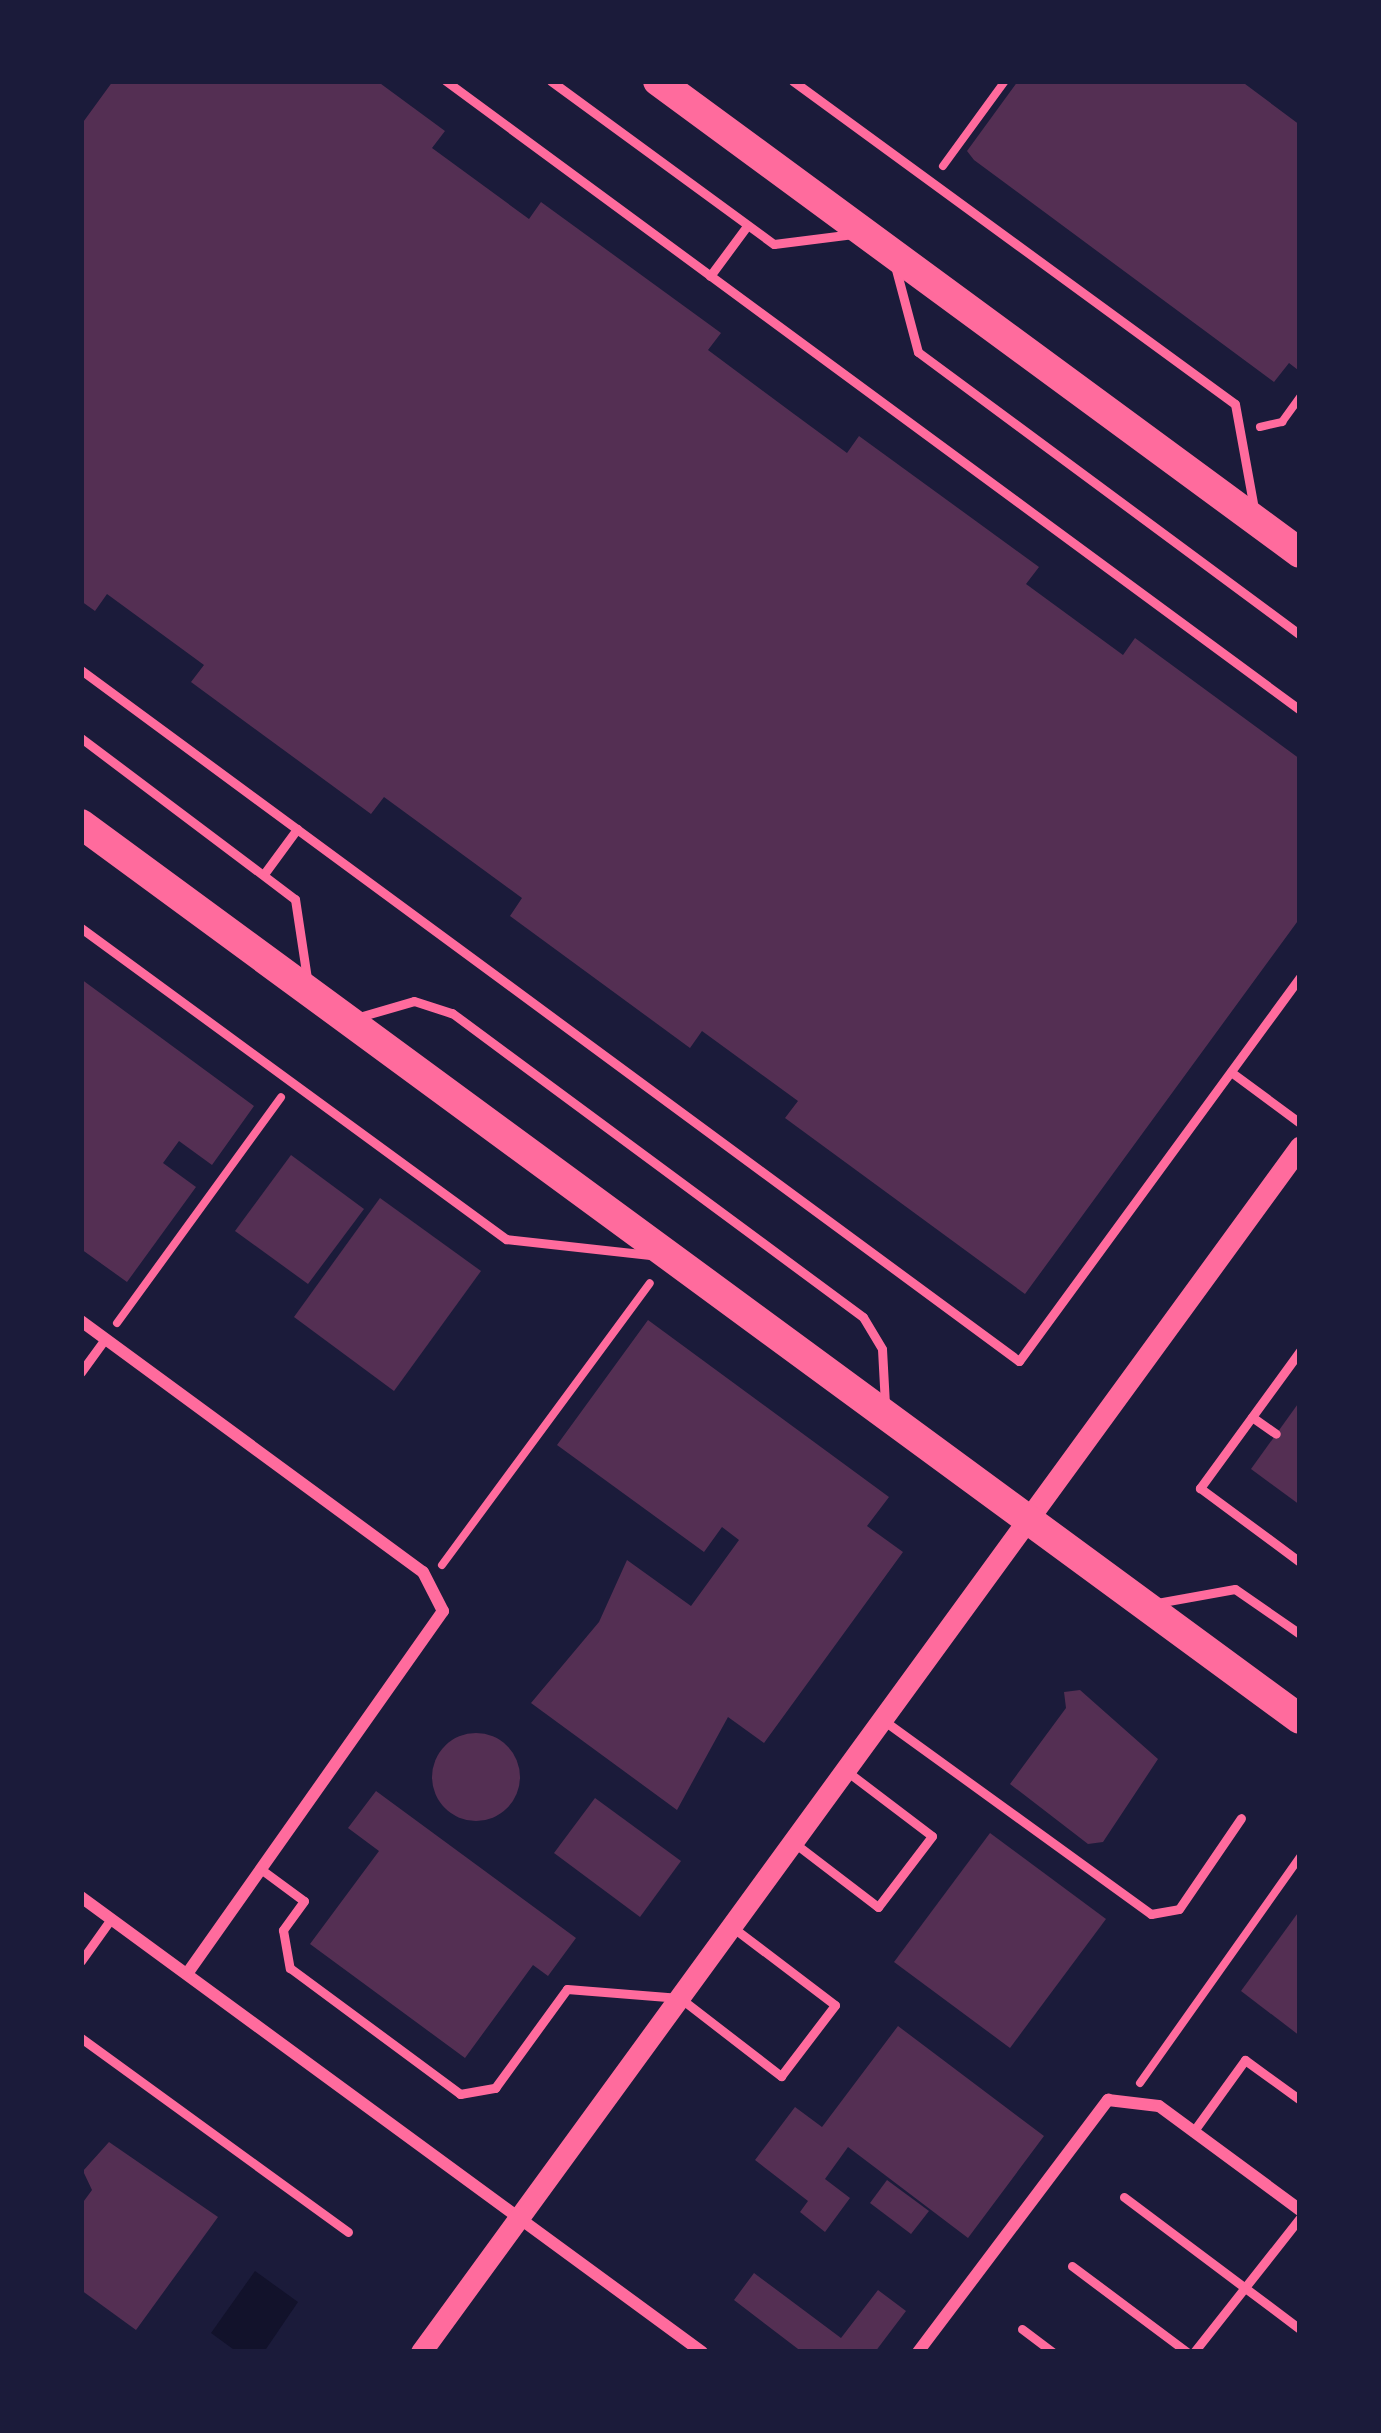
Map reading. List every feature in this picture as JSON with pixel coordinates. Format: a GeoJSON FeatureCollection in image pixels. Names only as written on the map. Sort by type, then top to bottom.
{"type":"FeatureCollection","features":[{"type":"Feature","properties":{"kind":"main road"},"geometry":{"type":"LineString","coordinates":[[658,81],[1300,553]]}},
{"type":"Feature","properties":{"kind":"main road"},"geometry":{"type":"LineString","coordinates":[[81,824],[1300,1719]]}},
{"type":"Feature","properties":{"kind":"street"},"geometry":{"type":"LineString","coordinates":[[421,2352],[1300,1146]]}},
{"type":"Feature","properties":{"kind":"street"},"geometry":{"type":"LineString","coordinates":[[81,1321],[430,1580],[440,1624],[187,1974]]}},
{"type":"Feature","properties":{"kind":"street"},"geometry":{"type":"LineString","coordinates":[[81,1897],[702,2352]]}},
{"type":"Feature","properties":{"kind":"street"},"geometry":{"type":"LineString","coordinates":[[918,2352],[1091,2114],[1136,2096],[1193,2132],[1300,2214]]}},
{"type":"Feature","properties":{"kind":"lane"},"geometry":{"type":"LineString","coordinates":[[446,81],[1300,710]]}},
{"type":"Feature","properties":{"kind":"lane"},"geometry":{"type":"LineString","coordinates":[[551,81],[774,244],[865,232]]}},
{"type":"Feature","properties":{"kind":"lane"},"geometry":{"type":"LineString","coordinates":[[793,81],[1235,404],[1256,520]]}},
{"type":"Feature","properties":{"kind":"lane"},"geometry":{"type":"LineString","coordinates":[[710,276],[747,226]]}},
{"type":"Feature","properties":{"kind":"lane"},"geometry":{"type":"LineString","coordinates":[[892,253],[918,352],[1300,635]]}},
{"type":"Feature","properties":{"kind":"lane"},"geometry":{"type":"LineString","coordinates":[[81,670],[1019,1361],[1300,976]]}},
{"type":"Feature","properties":{"kind":"lane"},"geometry":{"type":"LineString","coordinates":[[81,738],[265,874],[301,913],[307,990]]}},
{"type":"Feature","properties":{"kind":"lane"},"geometry":{"type":"LineString","coordinates":[[265,874],[297,829]]}},
{"type":"Feature","properties":{"kind":"lane"},"geometry":{"type":"LineString","coordinates":[[81,928],[518,1246],[670,1256]]}},
{"type":"Feature","properties":{"kind":"lane"},"geometry":{"type":"LineString","coordinates":[[348,1021],[433,1001],[471,1027],[863,1317],[882,1349],[885,1414]]}},
{"type":"Feature","properties":{"kind":"lane"},"geometry":{"type":"LineString","coordinates":[[1231,1072],[1300,1123]]}},
{"type":"Feature","properties":{"kind":"lane"},"geometry":{"type":"LineString","coordinates":[[81,1372],[106,1339]]}},
{"type":"Feature","properties":{"kind":"lane"},"geometry":{"type":"LineString","coordinates":[[1300,1351],[1200,1488],[1300,1562]]}},
{"type":"Feature","properties":{"kind":"lane"},"geometry":{"type":"LineString","coordinates":[[1252,1417],[1276,1434]]}},
{"type":"Feature","properties":{"kind":"lane"},"geometry":{"type":"LineString","coordinates":[[1145,1606],[1234,1589],[1300,1634]]}},
{"type":"Feature","properties":{"kind":"lane"},"geometry":{"type":"LineString","coordinates":[[883,1719],[1151,1914],[1179,1910],[1241,1818]]}},
{"type":"Feature","properties":{"kind":"lane"},"geometry":{"type":"LineString","coordinates":[[793,1842],[878,1907],[932,1836],[845,1770]]}},
{"type":"Feature","properties":{"kind":"lane"},"geometry":{"type":"LineString","coordinates":[[262,1870],[304,1901],[284,1930],[290,1968],[460,2094],[495,2088],[567,1989],[680,1998],[781,2076],[835,2005],[731,1926]]}},
{"type":"Feature","properties":{"kind":"lane"},"geometry":{"type":"LineString","coordinates":[[81,1961],[111,1919]]}},
{"type":"Feature","properties":{"kind":"lane"},"geometry":{"type":"LineString","coordinates":[[81,2059],[86,2042],[347,2232]]}},
{"type":"Feature","properties":{"kind":"lane"},"geometry":{"type":"LineString","coordinates":[[1193,2132],[1245,2060],[1300,2100]]}},
{"type":"Feature","properties":{"kind":"lane"},"geometry":{"type":"LineString","coordinates":[[1124,2197],[1300,2330]]}},
{"type":"Feature","properties":{"kind":"lane"},"geometry":{"type":"LineString","coordinates":[[1072,2266],[1190,2352],[1300,2214]]}},
{"type":"Feature","properties":{"kind":"lane"},"geometry":{"type":"LineString","coordinates":[[1022,2329],[1053,2352]]}},
{"type":"Feature","properties":{"kind":"path"},"geometry":{"type":"LineString","coordinates":[[932,182],[1005,81]]}},
{"type":"Feature","properties":{"kind":"path"},"geometry":{"type":"LineString","coordinates":[[1240,432],[1282,422],[1300,397]]}},
{"type":"Feature","properties":{"kind":"path"},"geometry":{"type":"LineString","coordinates":[[106,1339],[292,1082]]}},
{"type":"Feature","properties":{"kind":"path"},"geometry":{"type":"LineString","coordinates":[[430,1580],[670,1256]]}},
{"type":"Feature","properties":{"kind":"path"},"geometry":{"type":"LineString","coordinates":[[1136,2096],[1300,1857]]}},
{"type":"Feature","properties":{"kind":"shaded area"},"geometry":{"type":"Polygon","coordinates":[[[255,2271],[298,2302],[264,2352],[237,2352],[211,2333],[255,2271]]]}},
{"type":"Feature","properties":{"kind":"building"},"geometry":{"type":"Polygon","coordinates":[[[113,81],[377,81],[445,131],[432,148],[529,219],[541,202],[721,333],[708,350],[847,453],[859,436],[1039,567],[1026,584],[1123,655],[1135,638],[1300,759],[1300,918],[1025,1294],[785,1118],[798,1101],[702,1031],[690,1048],[510,916],[522,898],[384,797],[371,814],[191,682],[204,665],[107,594],[95,611],[81,601],[81,125],[113,81]]]}},
{"type":"Feature","properties":{"kind":"building"},"geometry":{"type":"Polygon","coordinates":[[[1018,81],[1241,81],[1300,125],[1298,370],[1289,363],[1274,382],[974,160],[967,151],[1018,81]]]}},
{"type":"Feature","properties":{"kind":"building"},"geometry":{"type":"Polygon","coordinates":[[[81,979],[254,1106],[212,1165],[179,1141],[163,1163],[196,1187],[127,1282],[81,1249],[81,979]]]}},
{"type":"Feature","properties":{"kind":"building"},"geometry":{"type":"Polygon","coordinates":[[[291,1155],[364,1209],[308,1284],[235,1231],[291,1155]]]}},
{"type":"Feature","properties":{"kind":"building"},"geometry":{"type":"Polygon","coordinates":[[[380,1198],[481,1271],[394,1391],[294,1317],[380,1198]]]}},
{"type":"Feature","properties":{"kind":"building"},"geometry":{"type":"Polygon","coordinates":[[[648,1320],[889,1497],[867,1526],[903,1552],[764,1743],[728,1717],[677,1810],[531,1703],[599,1622],[627,1560],[691,1606],[739,1540],[722,1527],[704,1552],[557,1445],[648,1320]]]}},
{"type":"Feature","properties":{"kind":"building"},"geometry":{"type":"Polygon","coordinates":[[[1300,1401],[1300,1505],[1251,1469],[1300,1401]]]}},
{"type":"Feature","properties":{"kind":"building"},"geometry":{"type":"Polygon","coordinates":[[[1080,1690],[1158,1759],[1103,1842],[1088,1844],[1010,1784],[1066,1708],[1064,1692],[1080,1690]]]}},
{"type":"Feature","properties":{"kind":"building"},"geometry":{"type":"Polygon","coordinates":[[[476,1733],[507,1746],[520,1777],[507,1808],[476,1821],[445,1808],[432,1777],[445,1746],[476,1733]]]}},
{"type":"Feature","properties":{"kind":"building"},"geometry":{"type":"Polygon","coordinates":[[[376,1791],[576,1938],[548,1976],[533,1965],[465,2058],[310,1944],[379,1851],[348,1828],[376,1791]]]}},
{"type":"Feature","properties":{"kind":"building"},"geometry":{"type":"Polygon","coordinates":[[[595,1798],[681,1861],[640,1917],[554,1853],[595,1798]]]}},
{"type":"Feature","properties":{"kind":"building"},"geometry":{"type":"Polygon","coordinates":[[[990,1833],[1106,1919],[1010,2048],[894,1962],[990,1833]]]}},
{"type":"Feature","properties":{"kind":"building"},"geometry":{"type":"Polygon","coordinates":[[[1300,1910],[1300,2036],[1241,1991],[1300,1910]]]}},
{"type":"Feature","properties":{"kind":"building"},"geometry":{"type":"Polygon","coordinates":[[[898,2026],[1044,2136],[968,2238],[848,2147],[825,2179],[850,2198],[825,2232],[800,2212],[808,2201],[755,2160],[795,2107],[822,2127],[898,2026]]]}},
{"type":"Feature","properties":{"kind":"building"},"geometry":{"type":"Polygon","coordinates":[[[109,2142],[218,2217],[136,2330],[81,2290],[81,2205],[92,2190],[83,2171],[109,2142]]]}},
{"type":"Feature","properties":{"kind":"building"},"geometry":{"type":"Polygon","coordinates":[[[887,2180],[929,2211],[911,2234],[870,2203],[887,2180]]]}},
{"type":"Feature","properties":{"kind":"building"},"geometry":{"type":"Polygon","coordinates":[[[754,2273],[841,2338],[878,2290],[906,2311],[875,2352],[802,2352],[734,2300],[754,2273]]]}}]}
